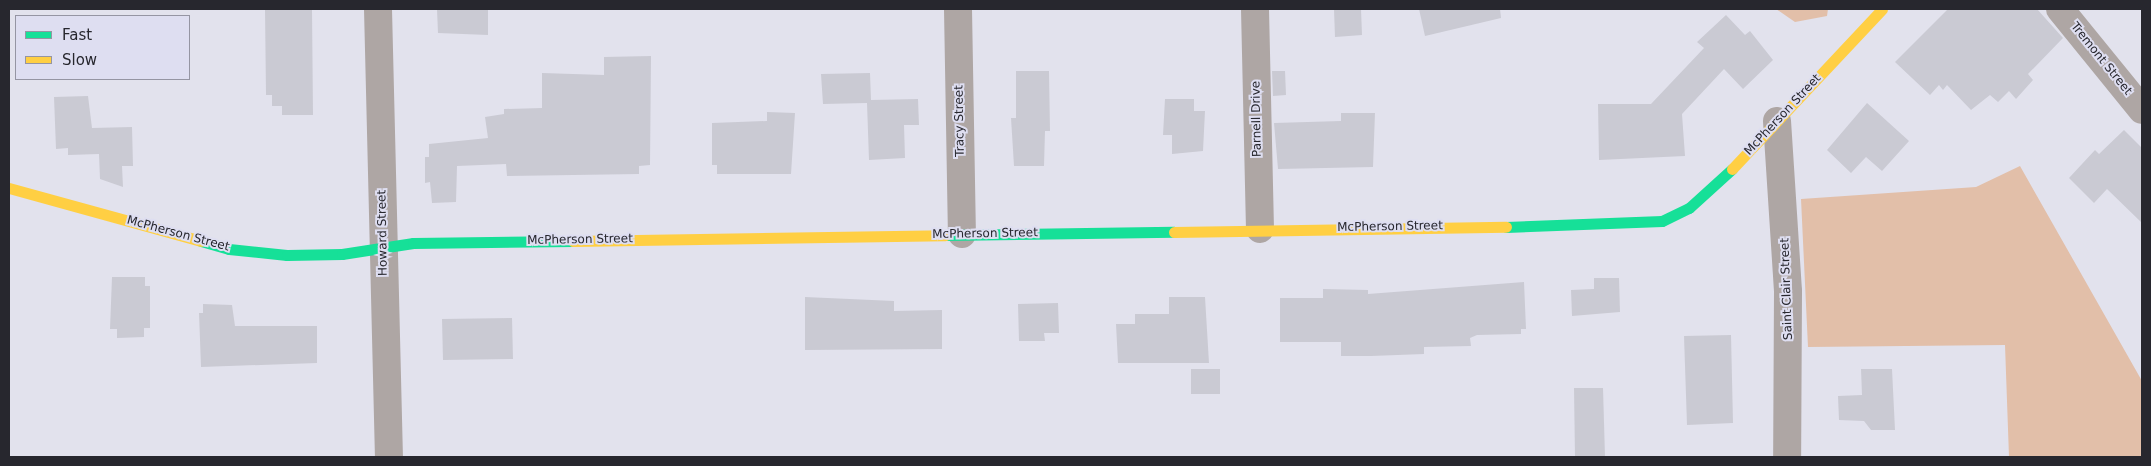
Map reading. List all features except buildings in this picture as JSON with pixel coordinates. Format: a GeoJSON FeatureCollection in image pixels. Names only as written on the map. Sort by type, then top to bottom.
{"type":"FeatureCollection","features":[{"type":"Feature","properties":{"kind":"street","name":"Howard Street"},"geometry":{"type":"LineString","coordinates":[[378,9],[390,457]]}},
{"type":"Feature","properties":{"kind":"street","name":"Tracy Street"},"geometry":{"type":"LineString","coordinates":[[958,9],[962,234]]}},
{"type":"Feature","properties":{"kind":"street","name":"Parnell Drive"},"geometry":{"type":"LineString","coordinates":[[1255,9],[1260,229]]}},
{"type":"Feature","properties":{"kind":"street","name":"McPherson Street"},"geometry":{"type":"LineString","coordinates":[[9,188],[257,254],[342,254],[423,243],[1662,221],[1689,208],[1714,189],[1882,9]]}},
{"type":"Feature","properties":{"kind":"street","name":"Tremont Street"},"geometry":{"type":"LineString","coordinates":[[2060,9],[2142,110]]}},
{"type":"Feature","properties":{"kind":"street","name":"Saint Clair Street"},"geometry":{"type":"LineString","coordinates":[[1777,121],[1788,292],[1787,457]]}},
{"type":"Feature","properties":{"kind":"shaded area"},"geometry":{"type":"Polygon","coordinates":[[[1776,9],[1828,9],[1827,16],[1795,22],[1776,9]]]}},
{"type":"Feature","properties":{"kind":"shaded area"},"geometry":{"type":"Polygon","coordinates":[[[2020,166],[2142,381],[2142,457],[2009,457],[2005,345],[1808,347],[1801,199],[1976,187],[2020,166]]]}},
{"type":"Feature","properties":{"kind":"traffic: fast"},"geometry":{"type":"LineString","coordinates":[[1506,227],[1662,221],[1689,208],[1732,169]]}},
{"type":"Feature","properties":{"kind":"traffic: fast"},"geometry":{"type":"LineString","coordinates":[[945,235],[1174,232]]}},
{"type":"Feature","properties":{"kind":"traffic: fast"},"geometry":{"type":"LineString","coordinates":[[201,241],[229,249],[287,255],[342,254],[413,243],[573,241]]}},
{"type":"Feature","properties":{"kind":"traffic: slow"},"geometry":{"type":"LineString","coordinates":[[1732,169],[1882,9]]}},
{"type":"Feature","properties":{"kind":"traffic: slow"},"geometry":{"type":"LineString","coordinates":[[9,188],[201,241]]}},
{"type":"Feature","properties":{"kind":"traffic: slow"},"geometry":{"type":"LineString","coordinates":[[1174,232],[1506,227]]}},
{"type":"Feature","properties":{"kind":"traffic: slow"},"geometry":{"type":"LineString","coordinates":[[573,241],[945,235]]}}]}
